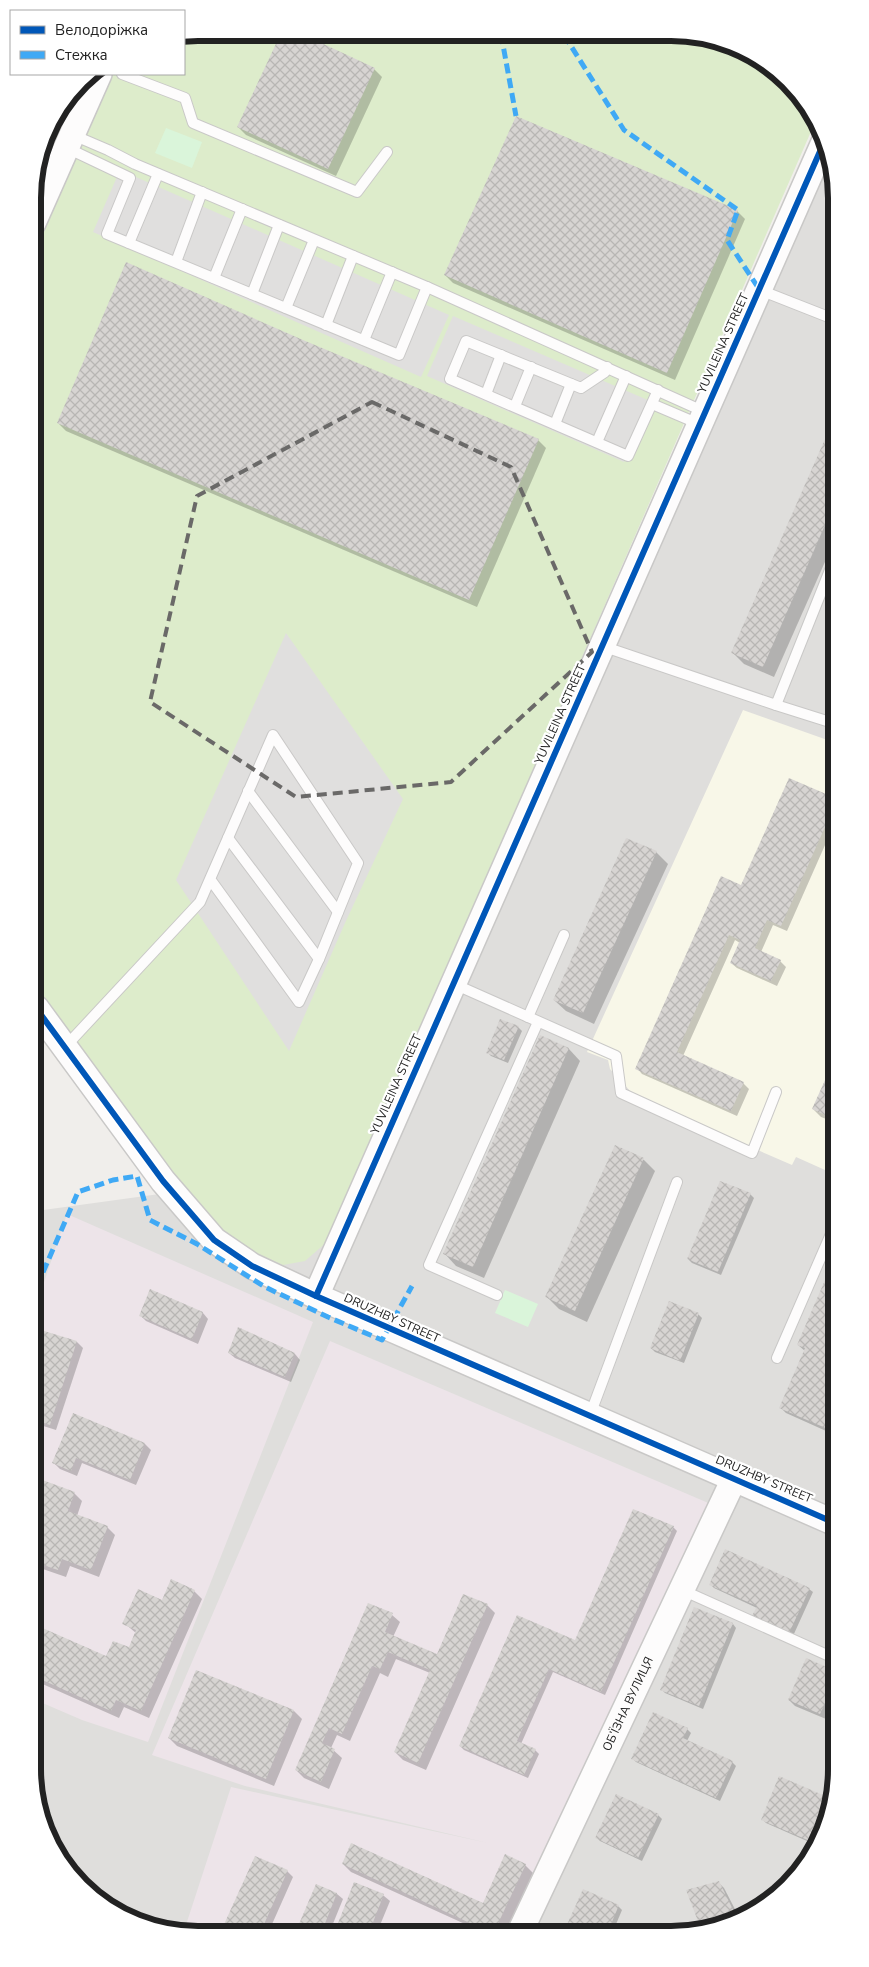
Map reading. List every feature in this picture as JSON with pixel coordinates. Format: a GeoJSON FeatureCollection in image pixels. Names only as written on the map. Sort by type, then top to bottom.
{"type":"FeatureCollection","features":[{"type":"Feature","properties":{"kind":"street"},"geometry":{"type":"LineString","coordinates":[[42,203],[97,79]]}},
{"type":"Feature","properties":{"kind":"street","name":"YUVILEINA STREET"},"geometry":{"type":"LineString","coordinates":[[316,1296],[820,150]]}},
{"type":"Feature","properties":{"kind":"street","name":"DRUZHBY STREET"},"geometry":{"type":"LineString","coordinates":[[41,1016],[163,1181],[214,1240],[252,1266],[316,1296],[827,1520]]}},
{"type":"Feature","properties":{"kind":"street","name":"ОБ’ЇЗНА ВУЛИЦЯ"},"geometry":{"type":"LineString","coordinates":[[523,1926],[734,1479]]}},
{"type":"Feature","properties":{"kind":"lane"},"geometry":{"type":"LineString","coordinates":[[125,75],[185,98],[193,123],[357,192],[387,152]]}},
{"type":"Feature","properties":{"kind":"lane"},"geometry":{"type":"LineString","coordinates":[[69,141],[108,150],[158,174],[427,287],[658,390],[702,418]]}},
{"type":"Feature","properties":{"kind":"lane"},"geometry":{"type":"LineString","coordinates":[[69,141],[130,178]]}},
{"type":"Feature","properties":{"kind":"lane"},"geometry":{"type":"LineString","coordinates":[[135,164],[107,234],[399,355],[427,287]]}},
{"type":"Feature","properties":{"kind":"lane"},"geometry":{"type":"LineString","coordinates":[[129,243],[158,174]]}},
{"type":"Feature","properties":{"kind":"lane"},"geometry":{"type":"LineString","coordinates":[[176,262],[202,192]]}},
{"type":"Feature","properties":{"kind":"lane"},"geometry":{"type":"LineString","coordinates":[[214,278],[242,209]]}},
{"type":"Feature","properties":{"kind":"lane"},"geometry":{"type":"LineString","coordinates":[[252,294],[279,225]]}},
{"type":"Feature","properties":{"kind":"lane"},"geometry":{"type":"LineString","coordinates":[[286,308],[314,240]]}},
{"type":"Feature","properties":{"kind":"lane"},"geometry":{"type":"LineString","coordinates":[[326,324],[353,256]]}},
{"type":"Feature","properties":{"kind":"lane"},"geometry":{"type":"LineString","coordinates":[[364,340],[392,272]]}},
{"type":"Feature","properties":{"kind":"lane"},"geometry":{"type":"LineString","coordinates":[[759,289],[828,317]]}},
{"type":"Feature","properties":{"kind":"lane"},"geometry":{"type":"LineString","coordinates":[[607,367],[605,372],[581,388],[466,341],[450,379],[628,456],[658,390]]}},
{"type":"Feature","properties":{"kind":"lane"},"geometry":{"type":"LineString","coordinates":[[486,394],[501,355]]}},
{"type":"Feature","properties":{"kind":"lane"},"geometry":{"type":"LineString","coordinates":[[516,406],[531,368]]}},
{"type":"Feature","properties":{"kind":"lane"},"geometry":{"type":"LineString","coordinates":[[597,442],[626,376]]}},
{"type":"Feature","properties":{"kind":"lane"},"geometry":{"type":"LineString","coordinates":[[555,424],[571,384]]}},
{"type":"Feature","properties":{"kind":"lane"},"geometry":{"type":"LineString","coordinates":[[652,404],[702,418]]}},
{"type":"Feature","properties":{"kind":"lane"},"geometry":{"type":"LineString","coordinates":[[776,705],[828,576]]}},
{"type":"Feature","properties":{"kind":"lane"},"geometry":{"type":"LineString","coordinates":[[602,646],[828,721]]}},
{"type":"Feature","properties":{"kind":"lane"},"geometry":{"type":"LineString","coordinates":[[65,1048],[200,902],[273,734],[358,863],[319,959],[299,1002],[210,879]]}},
{"type":"Feature","properties":{"kind":"lane"},"geometry":{"type":"LineString","coordinates":[[248,791],[338,912]]}},
{"type":"Feature","properties":{"kind":"lane"},"geometry":{"type":"LineString","coordinates":[[228,838],[319,959]]}},
{"type":"Feature","properties":{"kind":"lane"},"geometry":{"type":"LineString","coordinates":[[528,1017],[564,935]]}},
{"type":"Feature","properties":{"kind":"lane"},"geometry":{"type":"LineString","coordinates":[[453,984],[616,1056],[621,1093],[752,1153],[776,1092]]}},
{"type":"Feature","properties":{"kind":"lane"},"geometry":{"type":"LineString","coordinates":[[497,1295],[429,1265],[538,1022]]}},
{"type":"Feature","properties":{"kind":"lane"},"geometry":{"type":"LineString","coordinates":[[589,1416],[677,1182]]}},
{"type":"Feature","properties":{"kind":"lane"},"geometry":{"type":"LineString","coordinates":[[777,1358],[827,1242]]}},
{"type":"Feature","properties":{"kind":"lane"},"geometry":{"type":"LineString","coordinates":[[682,1589],[827,1655]]}},
{"type":"Feature","properties":{"kind":"highlighted area"},"geometry":{"type":"Polygon","coordinates":[[[372,402],[511,467],[592,652],[451,782],[296,797],[150,702],[197,496],[372,402]]]}},
{"type":"Feature","properties":{"kind":"shaded area"},"geometry":{"type":"Polygon","coordinates":[[[65,116],[47,158],[53,138],[65,116]]]}},
{"type":"Feature","properties":{"kind":"shaded area"},"geometry":{"type":"Polygon","coordinates":[[[824,169],[828,199],[827,1779],[822,1809],[816,1829],[801,1856],[774,1887],[740,1910],[711,1920],[691,1924],[670,1926],[199,1926],[168,1923],[148,1917],[129,1910],[111,1899],[80,1872],[62,1847],[53,1829],[43,1789],[41,1768],[41,1210],[297,1175],[598,654],[824,169]]]}},
{"type":"Feature","properties":{"kind":"shaded area"},"geometry":{"type":"Polygon","coordinates":[[[120,170],[449,315],[421,377],[93,232],[120,170]]]}},
{"type":"Feature","properties":{"kind":"shaded area"},"geometry":{"type":"Polygon","coordinates":[[[453,316],[650,401],[624,462],[427,376],[453,316]]]}},
{"type":"Feature","properties":{"kind":"shaded area"},"geometry":{"type":"Polygon","coordinates":[[[286,633],[403,799],[345,923],[289,1051],[176,880],[286,633]]]}},
{"type":"Feature","properties":{"kind":"shaded area"},"geometry":{"type":"Polygon","coordinates":[[[743,710],[828,740],[827,1171],[796,1157],[792,1165],[643,1100],[632,1093],[610,1069],[608,1060],[587,1052],[743,710]]]}},
{"type":"Feature","properties":{"kind":"shaded area"},"geometry":{"type":"Polygon","coordinates":[[[67,1214],[313,1322],[148,1742],[82,1720],[41,1702],[41,1290],[67,1214]]]}},
{"type":"Feature","properties":{"kind":"shaded area"},"geometry":{"type":"Polygon","coordinates":[[[330,1341],[720,1508],[542,1856],[510,1926],[186,1925],[231,1787],[488,1843],[245,1786],[152,1755],[330,1341]]]}},
{"type":"Feature","properties":{"kind":"green space"},"geometry":{"type":"Polygon","coordinates":[[[670,41],[701,44],[731,53],[749,62],[766,74],[782,87],[807,120],[812,130],[328,1241],[305,1261],[283,1265],[236,1244],[205,1215],[41,994],[42,234],[112,75],[185,75],[185,42],[670,41]]]}},
{"type":"Feature","properties":{"kind":"green space"},"geometry":{"type":"Polygon","coordinates":[[[166,128],[202,142],[192,168],[155,153],[166,128]]]}},
{"type":"Feature","properties":{"kind":"green space"},"geometry":{"type":"Polygon","coordinates":[[[505,1290],[538,1304],[528,1327],[495,1313],[505,1290]]]}},
{"type":"Feature","properties":{"kind":"building"},"geometry":{"type":"Polygon","coordinates":[[[277,41],[317,41],[375,68],[328,169],[237,127],[277,41]]]}},
{"type":"Feature","properties":{"kind":"building"},"geometry":{"type":"Polygon","coordinates":[[[516,116],[738,210],[667,373],[444,275],[516,116]]]}},
{"type":"Feature","properties":{"kind":"building"},"geometry":{"type":"Polygon","coordinates":[[[126,262],[303,340],[539,439],[469,600],[57,423],[126,262]]]}},
{"type":"Feature","properties":{"kind":"building"},"geometry":{"type":"Polygon","coordinates":[[[828,432],[828,519],[763,667],[731,653],[828,432]]]}},
{"type":"Feature","properties":{"kind":"building"},"geometry":{"type":"Polygon","coordinates":[[[789,778],[828,795],[828,821],[781,926],[767,920],[755,948],[781,960],[771,981],[730,963],[740,940],[729,935],[677,1052],[744,1082],[731,1111],[635,1069],[721,876],[741,885],[789,778]]]}},
{"type":"Feature","properties":{"kind":"building"},"geometry":{"type":"Polygon","coordinates":[[[626,838],[657,851],[583,1013],[553,1000],[626,838]]]}},
{"type":"Feature","properties":{"kind":"building"},"geometry":{"type":"Polygon","coordinates":[[[500,1019],[519,1026],[504,1060],[486,1053],[500,1019]]]}},
{"type":"Feature","properties":{"kind":"building"},"geometry":{"type":"Polygon","coordinates":[[[540,1035],[569,1048],[473,1267],[443,1254],[540,1035]]]}},
{"type":"Feature","properties":{"kind":"building"},"geometry":{"type":"Polygon","coordinates":[[[827,1075],[827,1116],[812,1109],[827,1075]]]}},
{"type":"Feature","properties":{"kind":"building"},"geometry":{"type":"Polygon","coordinates":[[[615,1145],[644,1158],[575,1311],[545,1297],[615,1145]]]}},
{"type":"Feature","properties":{"kind":"building"},"geometry":{"type":"Polygon","coordinates":[[[720,1181],[751,1193],[718,1272],[687,1259],[720,1181]]]}},
{"type":"Feature","properties":{"kind":"building"},"geometry":{"type":"Polygon","coordinates":[[[827,1275],[827,1429],[779,1408],[805,1348],[797,1345],[827,1275]]]}},
{"type":"Feature","properties":{"kind":"building"},"geometry":{"type":"Polygon","coordinates":[[[150,1289],[203,1312],[192,1339],[139,1316],[150,1289]]]}},
{"type":"Feature","properties":{"kind":"building"},"geometry":{"type":"Polygon","coordinates":[[[669,1301],[699,1313],[680,1361],[650,1348],[669,1301]]]}},
{"type":"Feature","properties":{"kind":"building"},"geometry":{"type":"Polygon","coordinates":[[[238,1327],[295,1353],[285,1377],[228,1353],[238,1327]]]}},
{"type":"Feature","properties":{"kind":"building"},"geometry":{"type":"Polygon","coordinates":[[[44,1331],[77,1341],[50,1425],[41,1422],[41,1340],[44,1331]]]}},
{"type":"Feature","properties":{"kind":"building"},"geometry":{"type":"Polygon","coordinates":[[[73,1413],[145,1443],[130,1480],[76,1458],[71,1471],[52,1463],[73,1413]]]}},
{"type":"Feature","properties":{"kind":"building"},"geometry":{"type":"Polygon","coordinates":[[[41,1480],[75,1492],[68,1511],[108,1526],[91,1570],[62,1559],[58,1570],[41,1564],[41,1480]]]}},
{"type":"Feature","properties":{"kind":"building"},"geometry":{"type":"Polygon","coordinates":[[[633,1509],[674,1526],[601,1692],[549,1669],[517,1741],[536,1749],[524,1775],[459,1746],[517,1615],[575,1640],[633,1509]]]}},
{"type":"Feature","properties":{"kind":"building"},"geometry":{"type":"Polygon","coordinates":[[[725,1549],[810,1588],[789,1633],[752,1616],[757,1606],[709,1585],[725,1549]]]}},
{"type":"Feature","properties":{"kind":"building"},"geometry":{"type":"Polygon","coordinates":[[[171,1579],[195,1590],[141,1711],[116,1700],[111,1711],[41,1679],[41,1627],[106,1656],[113,1641],[129,1647],[136,1630],[122,1624],[138,1589],[162,1600],[171,1579]]]}},
{"type":"Feature","properties":{"kind":"building"},"geometry":{"type":"Polygon","coordinates":[[[463,1594],[488,1604],[418,1763],[394,1752],[430,1670],[388,1652],[380,1669],[372,1666],[342,1734],[329,1728],[322,1743],[335,1749],[321,1782],[295,1770],[368,1603],[393,1613],[385,1632],[437,1654],[463,1594]]]}},
{"type":"Feature","properties":{"kind":"building"},"geometry":{"type":"Polygon","coordinates":[[[694,1607],[733,1623],[699,1706],[660,1690],[694,1607]]]}},
{"type":"Feature","properties":{"kind":"building"},"geometry":{"type":"Polygon","coordinates":[[[806,1658],[827,1667],[827,1699],[820,1714],[788,1700],[806,1658]]]}},
{"type":"Feature","properties":{"kind":"building"},"geometry":{"type":"Polygon","coordinates":[[[196,1670],[294,1710],[266,1779],[168,1738],[196,1670]]]}},
{"type":"Feature","properties":{"kind":"building"},"geometry":{"type":"Polygon","coordinates":[[[653,1712],[688,1728],[683,1738],[733,1761],[716,1798],[631,1759],[653,1712]]]}},
{"type":"Feature","properties":{"kind":"building"},"geometry":{"type":"Polygon","coordinates":[[[779,1776],[825,1796],[816,1829],[810,1841],[761,1820],[779,1776]]]}},
{"type":"Feature","properties":{"kind":"building"},"geometry":{"type":"Polygon","coordinates":[[[616,1794],[659,1814],[638,1858],[595,1838],[616,1794]]]}},
{"type":"Feature","properties":{"kind":"building"},"geometry":{"type":"Polygon","coordinates":[[[351,1843],[483,1903],[505,1854],[526,1864],[497,1926],[476,1926],[342,1864],[351,1843]]]}},
{"type":"Feature","properties":{"kind":"building"},"geometry":{"type":"Polygon","coordinates":[[[255,1856],[288,1870],[263,1926],[241,1924],[240,1926],[223,1926],[255,1856]]]}},
{"type":"Feature","properties":{"kind":"building"},"geometry":{"type":"Polygon","coordinates":[[[719,1881],[734,1912],[698,1922],[686,1890],[719,1881]]]}},
{"type":"Feature","properties":{"kind":"building"},"geometry":{"type":"Polygon","coordinates":[[[354,1882],[384,1894],[372,1926],[337,1926],[354,1882]]]}},
{"type":"Feature","properties":{"kind":"building"},"geometry":{"type":"Polygon","coordinates":[[[316,1884],[337,1893],[324,1926],[298,1926],[316,1884]]]}},
{"type":"Feature","properties":{"kind":"building"},"geometry":{"type":"Polygon","coordinates":[[[583,1889],[619,1905],[610,1926],[566,1926],[583,1889]]]}},
{"type":"Feature","properties":{"kind":"marked path"},"geometry":{"type":"LineString","coordinates":[[502,41],[516,116]]}},
{"type":"Feature","properties":{"kind":"marked path"},"geometry":{"type":"LineString","coordinates":[[568,41],[624,130],[738,210],[727,240],[759,289]]}},
{"type":"Feature","properties":{"kind":"marked path"},"geometry":{"type":"LineString","coordinates":[[41,1276],[78,1192],[113,1180],[137,1176],[150,1220],[197,1244],[265,1287],[382,1340],[412,1286]]}},
{"type":"Feature","properties":{"kind":"cycle path"},"geometry":{"type":"LineString","coordinates":[[316,1296],[820,151]]}},
{"type":"Feature","properties":{"kind":"cycle path"},"geometry":{"type":"LineString","coordinates":[[41,1015],[163,1181],[214,1240],[252,1266],[316,1296],[827,1520]]}}]}
